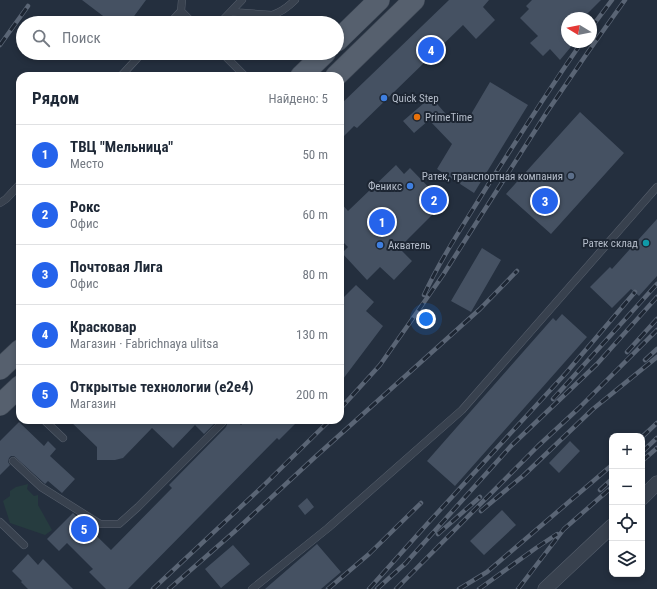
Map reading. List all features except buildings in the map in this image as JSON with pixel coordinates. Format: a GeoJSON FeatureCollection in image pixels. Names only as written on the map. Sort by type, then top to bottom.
{"type":"FeatureCollection","features":[{"type":"Feature","properties":{"kind":"main road"},"geometry":{"type":"LineString","coordinates":[[344,34],[379,0]]}},
{"type":"Feature","properties":{"kind":"main road"},"geometry":{"type":"LineString","coordinates":[[340,72],[414,0]]}},
{"type":"Feature","properties":{"kind":"main road"},"geometry":{"type":"LineString","coordinates":[[305,72],[318,60]]}},
{"type":"Feature","properties":{"kind":"main road"},"geometry":{"type":"LineString","coordinates":[[0,369],[16,354]]}},
{"type":"Feature","properties":{"kind":"street"},"geometry":{"type":"LineString","coordinates":[[645,495],[657,483]]}},
{"type":"Feature","properties":{"kind":"street"},"geometry":{"type":"LineString","coordinates":[[544,589],[609,529]]}},
{"type":"Feature","properties":{"kind":"lane"},"geometry":{"type":"LineString","coordinates":[[176,16],[181,11],[182,0]]}},
{"type":"Feature","properties":{"kind":"lane"},"geometry":{"type":"LineString","coordinates":[[226,16],[242,0]]}},
{"type":"Feature","properties":{"kind":"lane"},"geometry":{"type":"LineString","coordinates":[[230,12],[272,15],[287,8],[295,0]]}},
{"type":"Feature","properties":{"kind":"lane"},"geometry":{"type":"LineString","coordinates":[[181,11],[186,16]]}},
{"type":"Feature","properties":{"kind":"lane"},"geometry":{"type":"LineString","coordinates":[[125,72],[136,60]]}},
{"type":"Feature","properties":{"kind":"lane"},"geometry":{"type":"LineString","coordinates":[[229,60],[241,72]]}},
{"type":"Feature","properties":{"kind":"lane"},"geometry":{"type":"LineString","coordinates":[[0,203],[16,188]]}},
{"type":"Feature","properties":{"kind":"lane"},"geometry":{"type":"LineString","coordinates":[[252,589],[328,528],[462,410],[657,188]]}},
{"type":"Feature","properties":{"kind":"lane"},"geometry":{"type":"LineString","coordinates":[[48,424],[63,438]]}},
{"type":"Feature","properties":{"kind":"lane"},"geometry":{"type":"LineString","coordinates":[[13,461],[41,487],[100,524],[119,524],[221,424]]}},
{"type":"Feature","properties":{"kind":"lane"},"geometry":{"type":"LineString","coordinates":[[0,522],[24,545]]}},
{"type":"Feature","properties":{"kind":"green space"},"geometry":{"type":"Polygon","coordinates":[[[28,484],[27,489],[34,496],[38,495],[38,505],[52,530],[45,535],[10,523],[3,501],[10,496],[10,491],[16,487],[28,484]]]}},
{"type":"Feature","properties":{"kind":"railway"},"geometry":{"type":"LineString","coordinates":[[597,20],[612,0]]}},
{"type":"Feature","properties":{"kind":"railway"},"geometry":{"type":"LineString","coordinates":[[344,405],[380,365],[443,275],[547,112],[625,0]]}},
{"type":"Feature","properties":{"kind":"railway"},"geometry":{"type":"LineString","coordinates":[[21,16],[28,6]]}},
{"type":"Feature","properties":{"kind":"railway"},"geometry":{"type":"LineString","coordinates":[[0,45],[16,23]]}},
{"type":"Feature","properties":{"kind":"railway"},"geometry":{"type":"LineString","coordinates":[[424,295],[446,253],[488,185],[578,48]]}},
{"type":"Feature","properties":{"kind":"railway"},"geometry":{"type":"LineString","coordinates":[[169,589],[480,309],[517,271]]}},
{"type":"Feature","properties":{"kind":"railway"},"geometry":{"type":"LineString","coordinates":[[553,399],[657,284]]}},
{"type":"Feature","properties":{"kind":"railway"},"geometry":{"type":"LineString","coordinates":[[369,589],[566,373],[635,292]]}},
{"type":"Feature","properties":{"kind":"railway"},"geometry":{"type":"LineString","coordinates":[[404,565],[511,446],[597,364],[657,297]]}},
{"type":"Feature","properties":{"kind":"railway"},"geometry":{"type":"LineString","coordinates":[[627,352],[657,319]]}},
{"type":"Feature","properties":{"kind":"railway"},"geometry":{"type":"LineString","coordinates":[[396,589],[538,446],[579,408],[657,330]]}},
{"type":"Feature","properties":{"kind":"railway"},"geometry":{"type":"LineString","coordinates":[[645,360],[657,349]]}},
{"type":"Feature","properties":{"kind":"railway"},"geometry":{"type":"LineString","coordinates":[[481,511],[524,475],[593,409],[657,357]]}},
{"type":"Feature","properties":{"kind":"railway"},"geometry":{"type":"LineString","coordinates":[[645,434],[657,423]]}},
{"type":"Feature","properties":{"kind":"railway"},"geometry":{"type":"LineString","coordinates":[[153,589],[262,487],[326,424]]}},
{"type":"Feature","properties":{"kind":"railway"},"geometry":{"type":"LineString","coordinates":[[645,449],[657,438]]}},
{"type":"Feature","properties":{"kind":"railway"},"geometry":{"type":"LineString","coordinates":[[645,458],[657,448]]}},
{"type":"Feature","properties":{"kind":"railway"},"geometry":{"type":"LineString","coordinates":[[459,589],[487,572],[609,468]]}},
{"type":"Feature","properties":{"kind":"railway"},"geometry":{"type":"LineString","coordinates":[[600,490],[609,482]]}},
{"type":"Feature","properties":{"kind":"railway"},"geometry":{"type":"LineString","coordinates":[[518,589],[564,529],[609,490]]}},
{"type":"Feature","properties":{"kind":"railway"},"geometry":{"type":"LineString","coordinates":[[438,534],[480,497]]}},
{"type":"Feature","properties":{"kind":"railway"},"geometry":{"type":"LineString","coordinates":[[328,589],[369,554],[421,503]]}},
{"type":"Feature","properties":{"kind":"railway"},"geometry":{"type":"LineString","coordinates":[[479,589],[557,534]]}},
{"type":"Feature","properties":{"kind":"railway"},"geometry":{"type":"LineString","coordinates":[[377,589],[407,562]]}},
{"type":"Feature","properties":{"kind":"place","name":"Красковар"},"geometry":{"type":"Point","coordinates":[431,50]}},
{"type":"Feature","properties":{"kind":"place","name":"Quick Step"},"geometry":{"type":"Point","coordinates":[384,98]}},
{"type":"Feature","properties":{"kind":"place","name":"PrimeTime"},"geometry":{"type":"Point","coordinates":[417,117]}},
{"type":"Feature","properties":{"kind":"place","name":"Ратек, транспортная компания"},"geometry":{"type":"Point","coordinates":[571,176]}},
{"type":"Feature","properties":{"kind":"place","name":"Феникс"},"geometry":{"type":"Point","coordinates":[410,186]}},
{"type":"Feature","properties":{"kind":"place","name":"Рокс"},"geometry":{"type":"Point","coordinates":[434,200]}},
{"type":"Feature","properties":{"kind":"place","name":"Почтовая Лига"},"geometry":{"type":"Point","coordinates":[545,201]}},
{"type":"Feature","properties":{"kind":"place","name":"ТВЦ \"Мельница\""},"geometry":{"type":"Point","coordinates":[382,222]}},
{"type":"Feature","properties":{"kind":"place","name":"Ратек склад"},"geometry":{"type":"Point","coordinates":[646,243]}},
{"type":"Feature","properties":{"kind":"place","name":"Акватель"},"geometry":{"type":"Point","coordinates":[380,245]}},
{"type":"Feature","properties":{"kind":"place","name":"Открытые технологии (e2e4)"},"geometry":{"type":"Point","coordinates":[84,529]}}]}
